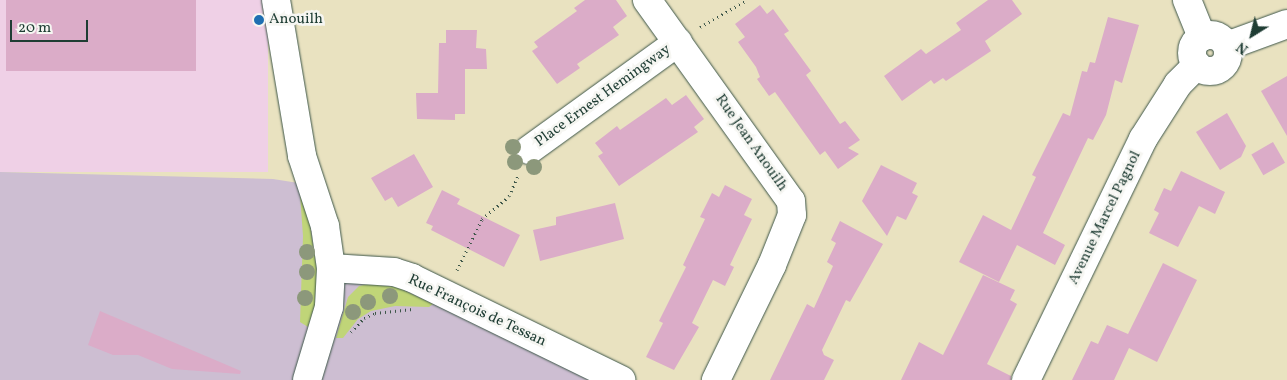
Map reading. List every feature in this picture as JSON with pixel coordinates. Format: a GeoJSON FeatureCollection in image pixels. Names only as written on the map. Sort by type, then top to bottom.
{"type":"FeatureCollection","features":[{"type":"Feature","properties":{"kind":"street"},"geometry":{"type":"LineString","coordinates":[[276,0],[302,156],[325,226],[331,268],[329,307],[306,380]]}},
{"type":"Feature","properties":{"kind":"street","name":"Rue Jean Anouilh"},"geometry":{"type":"LineString","coordinates":[[648,0],[791,201],[792,215],[772,265],[716,380]]}},
{"type":"Feature","properties":{"kind":"street"},"geometry":{"type":"LineString","coordinates":[[1187,0],[1202,36]]}},
{"type":"Feature","properties":{"kind":"street"},"geometry":{"type":"LineString","coordinates":[[1227,46],[1287,24]]}},
{"type":"Feature","properties":{"kind":"street"},"geometry":{"type":"LineString","coordinates":[[1214,35],[1227,46],[1228,58],[1220,68],[1208,71],[1197,65],[1192,50],[1202,36],[1214,35]]}},
{"type":"Feature","properties":{"kind":"street","name":"Place Ernest Hemingway"},"geometry":{"type":"LineString","coordinates":[[529,150],[678,42]]}},
{"type":"Feature","properties":{"kind":"street","name":"Avenue Marcel Pagnol"},"geometry":{"type":"LineString","coordinates":[[1026,380],[1143,139],[1178,84],[1197,65]]}},
{"type":"Feature","properties":{"kind":"street","name":"Rue François de Tessan"},"geometry":{"type":"LineString","coordinates":[[331,268],[394,272],[412,278],[621,380]]}},
{"type":"Feature","properties":{"kind":"path"},"geometry":{"type":"LineString","coordinates":[[678,42],[747,0]]}},
{"type":"Feature","properties":{"kind":"path"},"geometry":{"type":"LineString","coordinates":[[455,273],[482,219],[509,196],[529,150]]}},
{"type":"Feature","properties":{"kind":"path"},"geometry":{"type":"LineString","coordinates":[[346,338],[360,321],[375,313],[416,309]]}},
{"type":"Feature","properties":{"kind":"shaded area"},"geometry":{"type":"Polygon","coordinates":[[[0,0],[268,0],[268,172],[0,172],[0,0]]]}},
{"type":"Feature","properties":{"kind":"shaded area"},"geometry":{"type":"Polygon","coordinates":[[[0,172],[273,179],[311,185],[331,268],[354,268],[621,380],[0,380],[0,172]]]}},
{"type":"Feature","properties":{"kind":"green space"},"geometry":{"type":"Polygon","coordinates":[[[300,195],[310,225],[317,271],[315,304],[308,327],[300,322],[303,236],[300,195]]]}},
{"type":"Feature","properties":{"kind":"green space"},"geometry":{"type":"Polygon","coordinates":[[[368,284],[397,287],[433,304],[429,307],[395,306],[371,311],[358,319],[343,338],[336,338],[348,297],[359,286],[368,284]]]}},
{"type":"Feature","properties":{"kind":"building"},"geometry":{"type":"Polygon","coordinates":[[[6,0],[196,0],[196,71],[6,71],[6,0]]]}},
{"type":"Feature","properties":{"kind":"building"},"geometry":{"type":"Polygon","coordinates":[[[585,0],[616,0],[627,16],[613,27],[619,35],[577,64],[580,68],[557,84],[532,51],[538,47],[534,42],[577,11],[574,8],[585,0]]]}},
{"type":"Feature","properties":{"kind":"building"},"geometry":{"type":"Polygon","coordinates":[[[988,0],[1012,0],[1022,14],[985,41],[991,51],[946,81],[943,78],[934,84],[931,80],[902,101],[884,76],[921,49],[926,54],[961,30],[956,23],[988,0]]]}},
{"type":"Feature","properties":{"kind":"building"},"geometry":{"type":"Polygon","coordinates":[[[760,5],[767,14],[773,9],[789,31],[784,34],[811,71],[806,75],[840,124],[845,121],[860,140],[848,148],[859,154],[838,169],[825,151],[820,155],[775,92],[769,96],[757,79],[760,77],[756,67],[738,42],[745,37],[735,24],[760,5]]]}},
{"type":"Feature","properties":{"kind":"building"},"geometry":{"type":"Polygon","coordinates":[[[1108,17],[1139,25],[1122,83],[1115,80],[1106,115],[1093,140],[1088,138],[1043,233],[1065,245],[1055,265],[1017,245],[999,282],[959,262],[983,215],[1011,230],[1036,177],[1032,175],[1063,113],[1070,116],[1082,71],[1087,72],[1090,62],[1095,63],[1108,17]]]}},
{"type":"Feature","properties":{"kind":"building"},"geometry":{"type":"Polygon","coordinates":[[[446,30],[477,30],[476,48],[486,49],[487,69],[465,69],[465,114],[455,114],[455,120],[417,119],[416,93],[438,93],[439,43],[446,43],[446,30]]]}},
{"type":"Feature","properties":{"kind":"building"},"geometry":{"type":"Polygon","coordinates":[[[1287,76],[1287,136],[1261,91],[1287,76]]]}},
{"type":"Feature","properties":{"kind":"building"},"geometry":{"type":"Polygon","coordinates":[[[686,95],[704,119],[694,127],[698,132],[619,186],[598,156],[603,153],[595,143],[617,126],[620,130],[666,98],[672,105],[686,95]]]}},
{"type":"Feature","properties":{"kind":"building"},"geometry":{"type":"Polygon","coordinates":[[[1227,113],[1246,146],[1241,157],[1220,170],[1196,132],[1227,113]]]}},
{"type":"Feature","properties":{"kind":"building"},"geometry":{"type":"Polygon","coordinates":[[[1273,142],[1285,163],[1263,175],[1251,154],[1273,142]]]}},
{"type":"Feature","properties":{"kind":"building"},"geometry":{"type":"Polygon","coordinates":[[[414,154],[433,187],[398,207],[392,197],[385,201],[371,178],[414,154]]]}},
{"type":"Feature","properties":{"kind":"building"},"geometry":{"type":"Polygon","coordinates":[[[881,165],[917,183],[912,193],[918,196],[906,220],[897,216],[887,236],[862,201],[881,165]]]}},
{"type":"Feature","properties":{"kind":"building"},"geometry":{"type":"Polygon","coordinates":[[[1181,171],[1225,192],[1215,214],[1199,206],[1178,247],[1149,233],[1159,213],[1154,210],[1164,188],[1171,191],[1181,171]]]}},
{"type":"Feature","properties":{"kind":"building"},"geometry":{"type":"Polygon","coordinates":[[[725,185],[752,199],[744,215],[752,219],[730,265],[734,267],[725,286],[713,280],[692,323],[699,327],[674,370],[646,357],[663,323],[659,321],[686,267],[683,265],[705,219],[700,217],[712,193],[719,197],[725,185]]]}},
{"type":"Feature","properties":{"kind":"building"},"geometry":{"type":"Polygon","coordinates":[[[442,190],[460,199],[457,204],[520,235],[504,267],[431,230],[433,226],[426,223],[442,190]]]}},
{"type":"Feature","properties":{"kind":"building"},"geometry":{"type":"Polygon","coordinates":[[[615,203],[624,239],[540,261],[533,230],[556,225],[556,217],[615,203]]]}},
{"type":"Feature","properties":{"kind":"building"},"geometry":{"type":"Polygon","coordinates":[[[840,221],[883,244],[850,302],[846,300],[822,350],[824,355],[834,360],[824,380],[770,380],[807,304],[814,308],[833,266],[827,262],[836,243],[831,240],[840,221]]]}},
{"type":"Feature","properties":{"kind":"building"},"geometry":{"type":"Polygon","coordinates":[[[1163,263],[1197,280],[1157,362],[1129,348],[1114,380],[1072,380],[1091,341],[1098,344],[1107,325],[1128,334],[1163,263]]]}},
{"type":"Feature","properties":{"kind":"building"},"geometry":{"type":"Polygon","coordinates":[[[983,275],[1015,290],[1010,300],[1017,304],[987,364],[1011,376],[1011,380],[901,380],[919,342],[943,355],[983,275]]]}},
{"type":"Feature","properties":{"kind":"building"},"geometry":{"type":"Polygon","coordinates":[[[100,311],[241,371],[240,374],[172,369],[138,355],[113,355],[88,345],[100,311]]]}},
{"type":"Feature","properties":{"kind":"place","name":"Anouilh"},"geometry":{"type":"Point","coordinates":[259,20]}}]}
